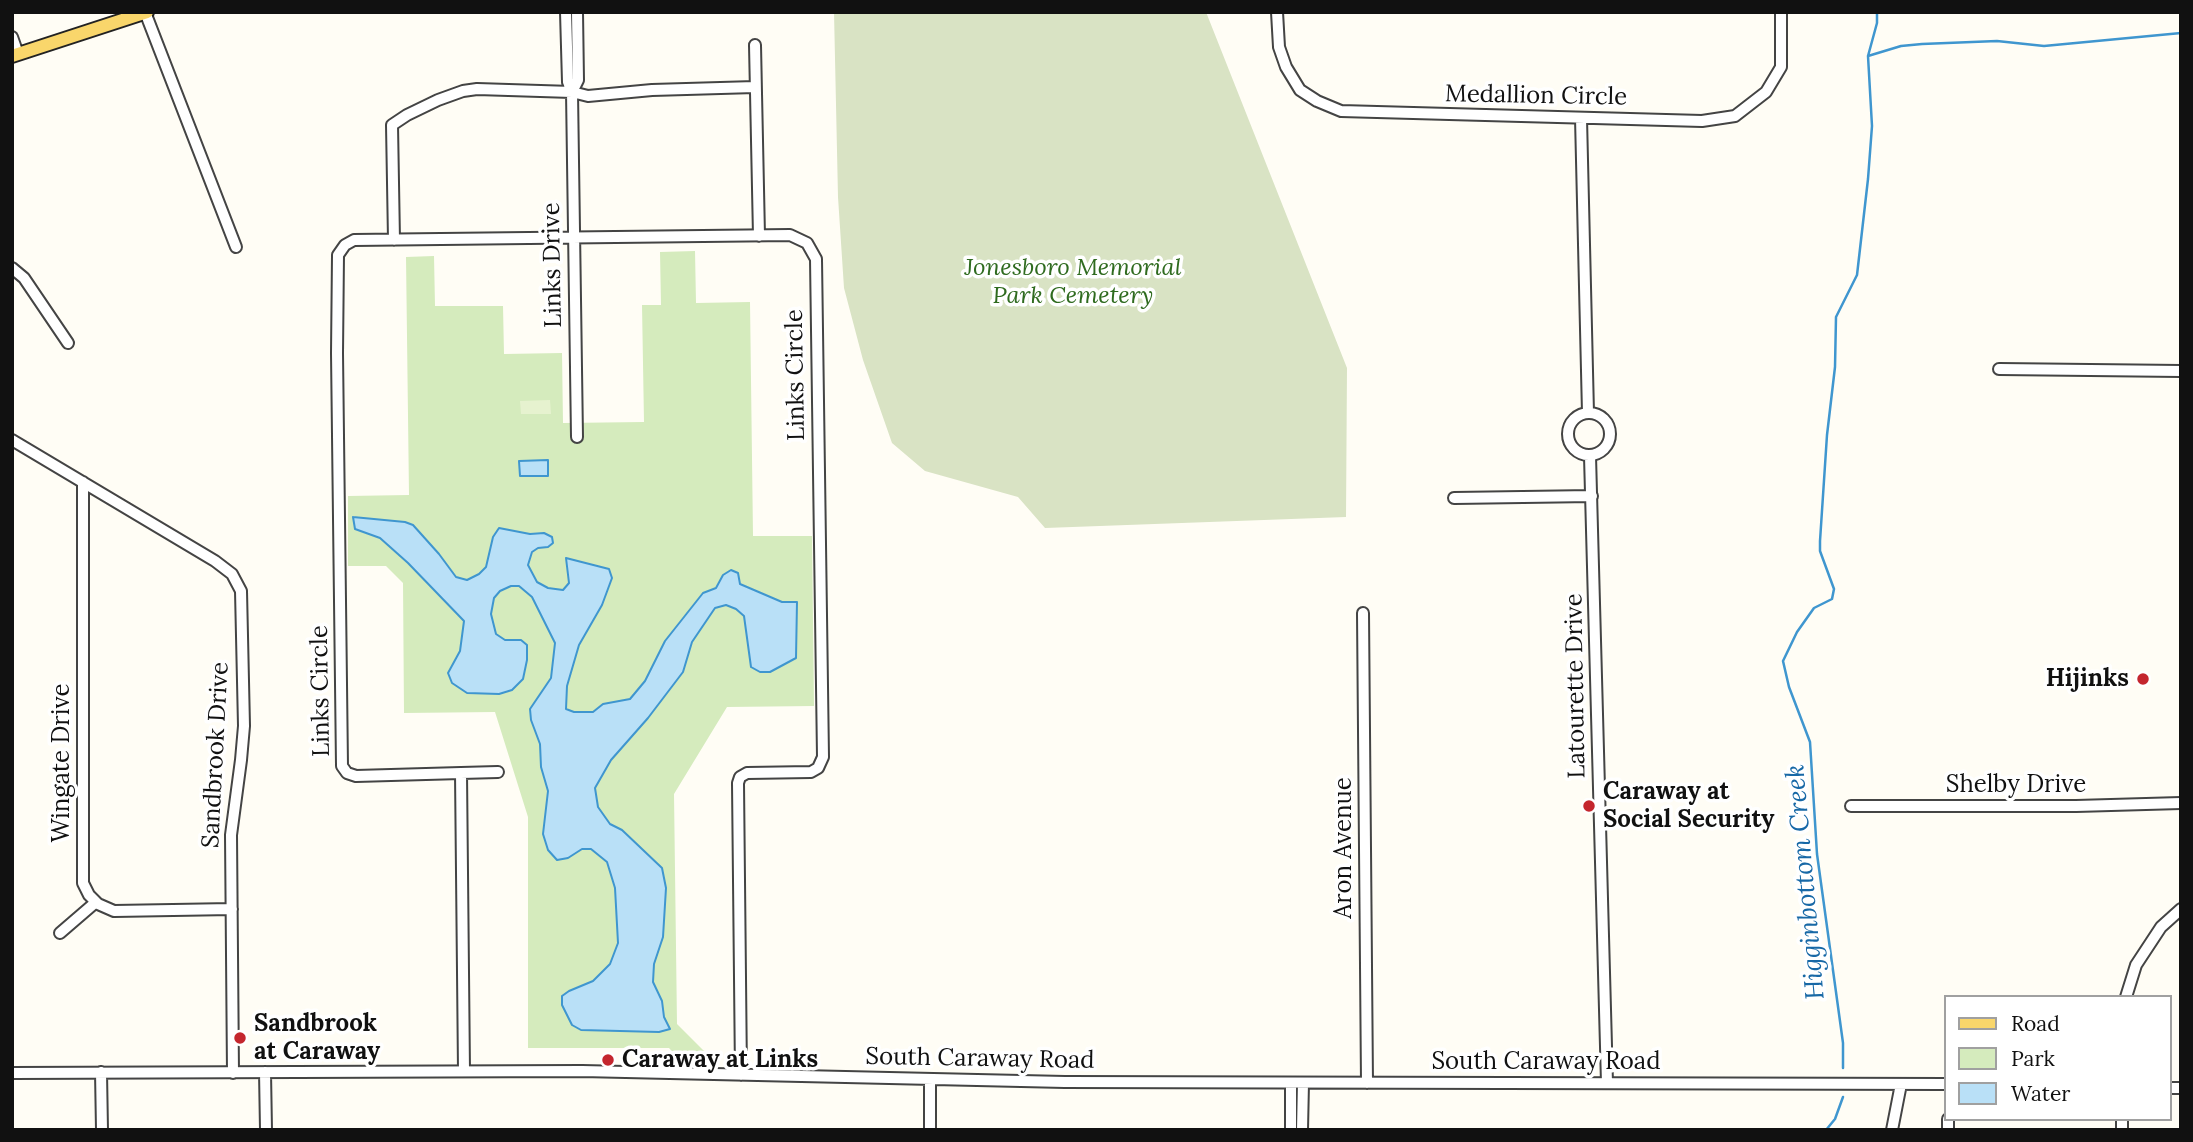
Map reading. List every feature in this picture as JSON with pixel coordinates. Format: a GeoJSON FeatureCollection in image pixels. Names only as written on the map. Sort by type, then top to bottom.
{"type":"FeatureCollection","features":[{"type":"Feature","properties":{"kind":"main road"},"geometry":{"type":"LineString","coordinates":[[15,55],[146,12]]}},
{"type":"Feature","properties":{"kind":"street"},"geometry":{"type":"LineString","coordinates":[[146,12],[236,247]]}},
{"type":"Feature","properties":{"kind":"street","name":"Links Drive"},"geometry":{"type":"LineString","coordinates":[[566,12],[568,82],[572,92],[577,437]]}},
{"type":"Feature","properties":{"kind":"street","name":"Links Drive"},"geometry":{"type":"LineString","coordinates":[[572,92],[578,80],[577,12]]}},
{"type":"Feature","properties":{"kind":"street","name":"Medallion Circle"},"geometry":{"type":"LineString","coordinates":[[1277,12],[1279,47],[1286,67],[1300,90],[1341,111],[1702,121],[1735,116],[1766,92],[1781,67],[1781,12]]}},
{"type":"Feature","properties":{"kind":"street"},"geometry":{"type":"LineString","coordinates":[[12,37],[15,55]]}},
{"type":"Feature","properties":{"kind":"street"},"geometry":{"type":"LineString","coordinates":[[755,45],[759,236]]}},
{"type":"Feature","properties":{"kind":"street"},"geometry":{"type":"LineString","coordinates":[[394,240],[392,125],[397,120],[463,91],[521,89],[572,92],[588,96],[652,90],[755,87]]}},
{"type":"Feature","properties":{"kind":"street"},"geometry":{"type":"LineString","coordinates":[[1581,118],[1588,413]]}},
{"type":"Feature","properties":{"kind":"street","name":"Links Circle"},"geometry":{"type":"LineString","coordinates":[[461,773],[356,776],[345,772],[342,761],[337,260],[341,249],[354,240],[790,235],[807,243],[816,259],[823,757],[818,768],[811,772],[747,773],[740,777],[737,783],[741,1074]]}},
{"type":"Feature","properties":{"kind":"street"},"geometry":{"type":"LineString","coordinates":[[12,268],[24,278],[68,343]]}},
{"type":"Feature","properties":{"kind":"street"},"geometry":{"type":"LineString","coordinates":[[1999,369],[2181,371]]}},
{"type":"Feature","properties":{"kind":"street"},"geometry":{"type":"LineString","coordinates":[[1588,413],[1603,418],[1610,431],[1603,450],[1590,456],[1575,451],[1568,438],[1570,424],[1588,413]]}},
{"type":"Feature","properties":{"kind":"street","name":"Sandbrook Drive"},"geometry":{"type":"LineString","coordinates":[[12,440],[227,569],[241,591],[244,726],[231,818],[233,1073]]}},
{"type":"Feature","properties":{"kind":"street","name":"Latourette Drive"},"geometry":{"type":"LineString","coordinates":[[1590,456],[1606,1083]]}},
{"type":"Feature","properties":{"kind":"street","name":"Wingate Drive"},"geometry":{"type":"LineString","coordinates":[[83,482],[84,746],[81,875],[89,895],[96,902]]}},
{"type":"Feature","properties":{"kind":"street"},"geometry":{"type":"LineString","coordinates":[[1454,498],[1592,496]]}},
{"type":"Feature","properties":{"kind":"street","name":"Aron Avenue"},"geometry":{"type":"LineString","coordinates":[[1363,613],[1367,1083]]}},
{"type":"Feature","properties":{"kind":"street"},"geometry":{"type":"LineString","coordinates":[[464,1071],[461,773],[498,772]]}},
{"type":"Feature","properties":{"kind":"street","name":"Shelby Drive"},"geometry":{"type":"LineString","coordinates":[[1851,806],[2181,803]]}},
{"type":"Feature","properties":{"kind":"street"},"geometry":{"type":"LineString","coordinates":[[60,933],[96,902],[103,908],[114,911],[232,909]]}},
{"type":"Feature","properties":{"kind":"street"},"geometry":{"type":"LineString","coordinates":[[2127,995],[2136,965],[2161,927],[2181,909]]}},
{"type":"Feature","properties":{"kind":"street","name":"South Caraway Road"},"geometry":{"type":"LineString","coordinates":[[12,1073],[464,1071],[741,1074],[930,1080],[1944,1084]]}},
{"type":"Feature","properties":{"kind":"street"},"geometry":{"type":"LineString","coordinates":[[101,1072],[102,1130]]}},
{"type":"Feature","properties":{"kind":"street"},"geometry":{"type":"LineString","coordinates":[[265,1072],[266,1130]]}},
{"type":"Feature","properties":{"kind":"street"},"geometry":{"type":"LineString","coordinates":[[930,1080],[930,1130]]}},
{"type":"Feature","properties":{"kind":"street"},"geometry":{"type":"LineString","coordinates":[[1291,1130],[1297,1083]]}},
{"type":"Feature","properties":{"kind":"street"},"geometry":{"type":"LineString","coordinates":[[1297,1083],[1302,1130]]}},
{"type":"Feature","properties":{"kind":"street"},"geometry":{"type":"LineString","coordinates":[[1892,1130],[1900,1084]]}},
{"type":"Feature","properties":{"kind":"green space","name":"Jonesboro Memorial Park Cemetery"},"geometry":{"type":"Polygon","coordinates":[[[834,12],[1206,12],[1347,368],[1346,517],[1045,528],[1018,497],[925,471],[892,443],[863,360],[844,288],[838,197],[834,12]]]}},
{"type":"Feature","properties":{"kind":"green space"},"geometry":{"type":"Polygon","coordinates":[[[695,251],[696,303],[750,302],[753,536],[812,536],[814,706],[727,707],[674,794],[677,1024],[706,1053],[706,1060],[680,1060],[669,1048],[528,1048],[528,817],[495,712],[404,713],[403,583],[386,566],[348,566],[348,496],[409,495],[406,257],[434,256],[435,306],[503,306],[504,354],[562,353],[563,423],[644,422],[642,305],[661,305],[660,252],[695,251]]]}},
{"type":"Feature","properties":{"kind":"green space"},"geometry":{"type":"Polygon","coordinates":[[[550,400],[551,414],[521,414],[520,401],[550,400]]]}},
{"type":"Feature","properties":{"kind":"water"},"geometry":{"type":"Polygon","coordinates":[[[548,460],[548,476],[520,476],[519,461],[548,460]]]}},
{"type":"Feature","properties":{"kind":"water"},"geometry":{"type":"Polygon","coordinates":[[[353,517],[413,525],[456,577],[467,580],[486,567],[493,537],[499,528],[530,534],[544,533],[552,537],[553,543],[548,547],[532,552],[528,565],[537,582],[548,588],[563,590],[569,583],[566,558],[609,569],[612,578],[602,605],[579,645],[567,686],[566,709],[574,712],[593,712],[603,704],[630,699],[645,681],[665,641],[703,593],[716,588],[723,575],[731,570],[738,573],[740,584],[782,602],[797,602],[796,658],[770,672],[760,672],[751,667],[744,616],[726,605],[715,608],[692,642],[683,672],[611,760],[595,788],[598,807],[610,824],[622,830],[662,868],[666,888],[663,937],[654,964],[653,982],[670,1029],[659,1032],[581,1030],[572,1025],[562,1005],[562,996],[593,981],[610,964],[618,943],[615,888],[607,862],[591,849],[582,849],[568,858],[557,860],[548,850],[543,834],[548,791],[541,767],[540,744],[530,709],[551,678],[555,643],[532,597],[519,586],[511,586],[500,591],[494,598],[491,614],[496,634],[505,640],[521,640],[527,645],[523,679],[512,690],[499,694],[467,693],[452,683],[448,673],[460,651],[464,621],[380,538],[355,529],[353,517]]]}},
{"type":"Feature","properties":{"kind":"waterway","name":"Higginbottom Creek"},"geometry":{"type":"LineString","coordinates":[[1843,1068],[1843,1043],[1817,854],[1810,742],[1789,687],[1783,661],[1797,632],[1814,608],[1832,599],[1834,589],[1820,551],[1827,435],[1835,367],[1836,317],[1857,275],[1872,126],[1868,56],[1877,23],[1877,12]]}},
{"type":"Feature","properties":{"kind":"waterway"},"geometry":{"type":"LineString","coordinates":[[1868,56],[1901,46],[1922,44],[1997,41],[2044,46],[2181,33]]}},
{"type":"Feature","properties":{"kind":"waterway","name":"Higginbottom Creek"},"geometry":{"type":"LineString","coordinates":[[1826,1130],[1835,1119],[1843,1097]]}},
{"type":"Feature","properties":{"kind":"place","name":"Hijinks"},"geometry":{"type":"Point","coordinates":[2143,679]}},
{"type":"Feature","properties":{"kind":"place","name":"Caraway at Social Security"},"geometry":{"type":"Point","coordinates":[1589,806]}},
{"type":"Feature","properties":{"kind":"place","name":"Sandbrook at Caraway"},"geometry":{"type":"Point","coordinates":[240,1038]}},
{"type":"Feature","properties":{"kind":"place","name":"Caraway at Links"},"geometry":{"type":"Point","coordinates":[608,1060]}}]}
